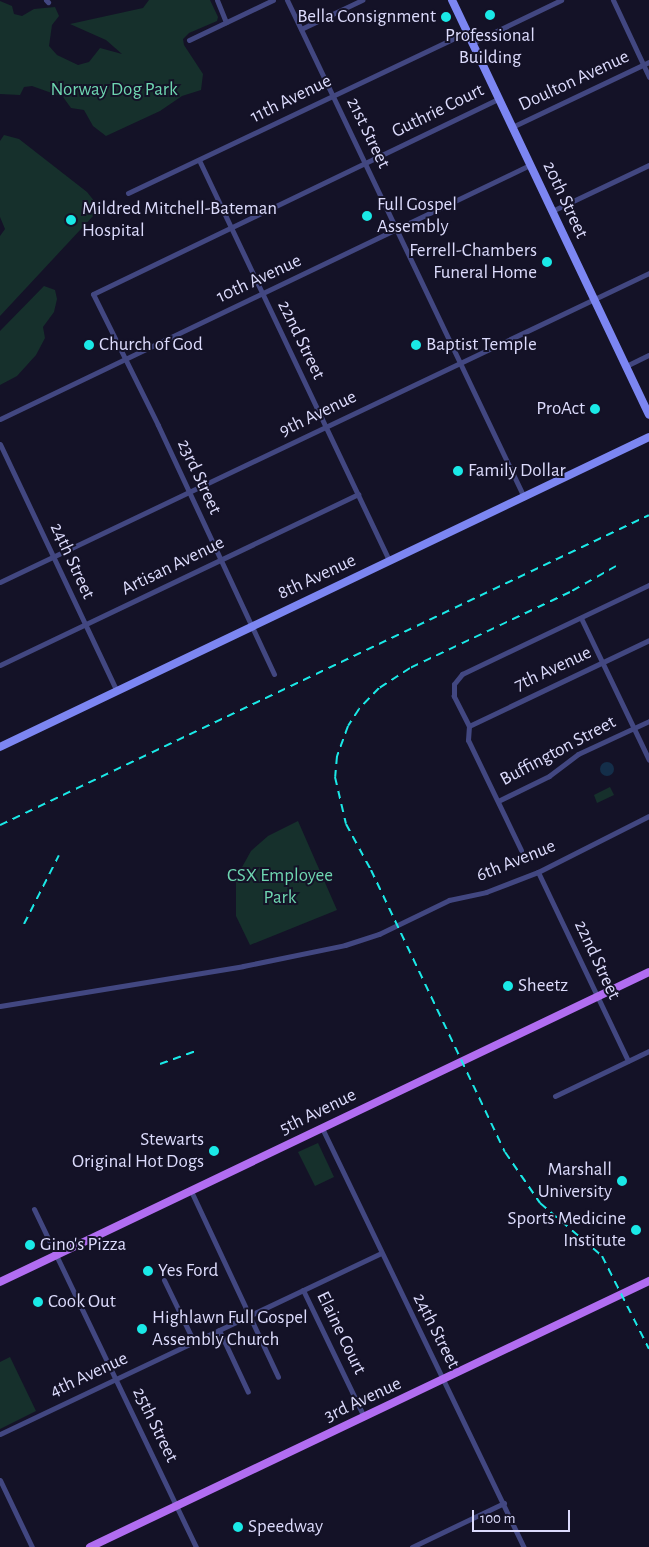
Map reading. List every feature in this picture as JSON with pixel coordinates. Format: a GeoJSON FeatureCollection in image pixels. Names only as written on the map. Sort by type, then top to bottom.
{"type":"FeatureCollection","features":[{"type":"Feature","properties":{"kind":"main road","name":"20th Street"},"geometry":{"type":"LineString","coordinates":[[452,0],[649,415]]}},
{"type":"Feature","properties":{"kind":"main road","name":"8th Avenue"},"geometry":{"type":"LineString","coordinates":[[0,747],[649,437]]}},
{"type":"Feature","properties":{"kind":"main road","name":"5th Avenue"},"geometry":{"type":"LineString","coordinates":[[0,1282],[649,972]]}},
{"type":"Feature","properties":{"kind":"main road","name":"3rd Avenue"},"geometry":{"type":"LineString","coordinates":[[90,1547],[649,1281]]}},
{"type":"Feature","properties":{"kind":"street"},"geometry":{"type":"LineString","coordinates":[[216,0],[226,22]]}},
{"type":"Feature","properties":{"kind":"street"},"geometry":{"type":"LineString","coordinates":[[189,40],[273,0]]}},
{"type":"Feature","properties":{"kind":"street","name":"21st Street"},"geometry":{"type":"LineString","coordinates":[[287,0],[524,497]]}},
{"type":"Feature","properties":{"kind":"street"},"geometry":{"type":"LineString","coordinates":[[301,29],[362,0]]}},
{"type":"Feature","properties":{"kind":"street"},"geometry":{"type":"LineString","coordinates":[[472,42],[561,0]]}},
{"type":"Feature","properties":{"kind":"street"},"geometry":{"type":"LineString","coordinates":[[612,0],[649,77]]}},
{"type":"Feature","properties":{"kind":"street","name":"11th Avenue"},"geometry":{"type":"LineString","coordinates":[[128,193],[467,32]]}},
{"type":"Feature","properties":{"kind":"street","name":"Doulton Avenue"},"geometry":{"type":"LineString","coordinates":[[512,126],[649,62]]}},
{"type":"Feature","properties":{"kind":"street","name":"Guthrie Court"},"geometry":{"type":"LineString","coordinates":[[93,294],[499,99]]}},
{"type":"Feature","properties":{"kind":"street","name":"22nd Street"},"geometry":{"type":"LineString","coordinates":[[199,160],[389,561]]}},
{"type":"Feature","properties":{"kind":"street","name":"10th Avenue"},"geometry":{"type":"LineString","coordinates":[[0,419],[530,165]]}},
{"type":"Feature","properties":{"kind":"street"},"geometry":{"type":"LineString","coordinates":[[552,211],[649,165]]}},
{"type":"Feature","properties":{"kind":"street","name":"9th Avenue"},"geometry":{"type":"LineString","coordinates":[[0,582],[649,273]]}},
{"type":"Feature","properties":{"kind":"street","name":"23rd Street"},"geometry":{"type":"LineString","coordinates":[[93,294],[222,559],[274,674]]}},
{"type":"Feature","properties":{"kind":"street"},"geometry":{"type":"LineString","coordinates":[[626,366],[649,355]]}},
{"type":"Feature","properties":{"kind":"street","name":"24th Street"},"geometry":{"type":"LineString","coordinates":[[0,444],[117,691]]}},
{"type":"Feature","properties":{"kind":"street","name":"Artisan Avenue"},"geometry":{"type":"LineString","coordinates":[[0,664],[358,494]]}},
{"type":"Feature","properties":{"kind":"street"},"geometry":{"type":"LineString","coordinates":[[521,850],[468,740],[469,726],[454,696],[454,684],[462,674],[649,585]]}},
{"type":"Feature","properties":{"kind":"street"},"geometry":{"type":"LineString","coordinates":[[581,618],[649,760]]}},
{"type":"Feature","properties":{"kind":"street","name":"7th Avenue"},"geometry":{"type":"LineString","coordinates":[[469,726],[649,640]]}},
{"type":"Feature","properties":{"kind":"street","name":"Buffington Street"},"geometry":{"type":"LineString","coordinates":[[498,801],[549,776],[578,754],[649,721]]}},
{"type":"Feature","properties":{"kind":"street","name":"6th Avenue"},"geometry":{"type":"LineString","coordinates":[[0,1006],[276,960],[345,945],[392,928],[449,900],[486,892],[538,872],[649,816]]}},
{"type":"Feature","properties":{"kind":"street","name":"22nd Street"},"geometry":{"type":"LineString","coordinates":[[538,872],[628,1061]]}},
{"type":"Feature","properties":{"kind":"street"},"geometry":{"type":"LineString","coordinates":[[555,1096],[649,1052]]}},
{"type":"Feature","properties":{"kind":"street","name":"24th Street"},"geometry":{"type":"LineString","coordinates":[[322,1128],[524,1547]]}},
{"type":"Feature","properties":{"kind":"street"},"geometry":{"type":"LineString","coordinates":[[191,1191],[278,1377]]}},
{"type":"Feature","properties":{"kind":"street","name":"25th Street"},"geometry":{"type":"LineString","coordinates":[[34,1208],[196,1547]]}},
{"type":"Feature","properties":{"kind":"street","name":"4th Avenue"},"geometry":{"type":"LineString","coordinates":[[0,1434],[381,1253]]}},
{"type":"Feature","properties":{"kind":"street"},"geometry":{"type":"LineString","coordinates":[[164,1280],[194,1342]]}},
{"type":"Feature","properties":{"kind":"street","name":"Elaine Court"},"geometry":{"type":"LineString","coordinates":[[304,1290],[364,1417]]}},
{"type":"Feature","properties":{"kind":"street"},"geometry":{"type":"LineString","coordinates":[[219,1330],[248,1392]]}},
{"type":"Feature","properties":{"kind":"street"},"geometry":{"type":"LineString","coordinates":[[0,1480],[32,1547]]}},
{"type":"Feature","properties":{"kind":"street"},"geometry":{"type":"LineString","coordinates":[[412,1547],[504,1504]]}},
{"type":"Feature","properties":{"kind":"green space","name":"Norway Dog Park"},"geometry":{"type":"Polygon","coordinates":[[[149,0],[210,0],[218,17],[217,21],[189,33],[183,39],[184,45],[203,74],[201,90],[182,96],[160,111],[106,136],[93,126],[84,110],[71,108],[63,97],[32,86],[24,87],[20,95],[0,94],[0,1],[12,6],[14,14],[22,16],[34,9],[55,7],[59,16],[52,25],[49,46],[57,55],[78,65],[89,62],[100,48],[122,54],[106,40],[70,24],[143,8],[149,0]]]}},
{"type":"Feature","properties":{"kind":"green space"},"geometry":{"type":"Polygon","coordinates":[[[4,135],[19,139],[87,192],[95,202],[96,209],[94,215],[0,316],[0,236],[5,229],[0,217],[0,141],[4,135]]]}},
{"type":"Feature","properties":{"kind":"green space"},"geometry":{"type":"Polygon","coordinates":[[[44,286],[55,290],[57,299],[54,312],[43,327],[45,338],[36,355],[17,376],[0,385],[0,331],[44,286]]]}},
{"type":"Feature","properties":{"kind":"green space"},"geometry":{"type":"Polygon","coordinates":[[[610,787],[614,795],[597,803],[594,795],[610,787]]]}},
{"type":"Feature","properties":{"kind":"green space","name":"CSX Employee Park"},"geometry":{"type":"Polygon","coordinates":[[[298,821],[337,910],[250,945],[236,916],[236,878],[251,851],[268,836],[298,821]]]}},
{"type":"Feature","properties":{"kind":"green space"},"geometry":{"type":"Polygon","coordinates":[[[318,1143],[334,1177],[315,1186],[298,1152],[318,1143]]]}},
{"type":"Feature","properties":{"kind":"green space"},"geometry":{"type":"Polygon","coordinates":[[[10,1357],[36,1411],[0,1429],[0,1362],[10,1357]]]}},
{"type":"Feature","properties":{"kind":"water"},"geometry":{"type":"Polygon","coordinates":[[[604,762],[610,762],[614,769],[610,776],[604,776],[600,772],[600,766],[604,762]]]}},
{"type":"Feature","properties":{"kind":"railway"},"geometry":{"type":"LineString","coordinates":[[0,825],[649,515]]}},
{"type":"Feature","properties":{"kind":"railway"},"geometry":{"type":"LineString","coordinates":[[616,566],[570,592],[410,668],[379,688],[359,709],[348,726],[337,756],[335,777],[346,824],[371,870],[505,1152],[540,1203],[602,1256],[649,1349]]}},
{"type":"Feature","properties":{"kind":"railway"},"geometry":{"type":"LineString","coordinates":[[24,924],[59,855]]}},
{"type":"Feature","properties":{"kind":"railway"},"geometry":{"type":"LineString","coordinates":[[160,1064],[196,1051]]}},
{"type":"Feature","properties":{"kind":"place","name":"Professional Building"},"geometry":{"type":"Point","coordinates":[490,15]}},
{"type":"Feature","properties":{"kind":"place","name":"Bella Consignment"},"geometry":{"type":"Point","coordinates":[446,17]}},
{"type":"Feature","properties":{"kind":"place","name":"Full Gospel Assembly"},"geometry":{"type":"Point","coordinates":[367,216]}},
{"type":"Feature","properties":{"kind":"place","name":"Mildred Mitchell-Bateman Hospital"},"geometry":{"type":"Point","coordinates":[71,220]}},
{"type":"Feature","properties":{"kind":"place","name":"Ferrell-Chambers Funeral Home"},"geometry":{"type":"Point","coordinates":[547,262]}},
{"type":"Feature","properties":{"kind":"place","name":"Church of God"},"geometry":{"type":"Point","coordinates":[89,345]}},
{"type":"Feature","properties":{"kind":"place","name":"Baptist Temple"},"geometry":{"type":"Point","coordinates":[416,345]}},
{"type":"Feature","properties":{"kind":"place","name":"ProAct"},"geometry":{"type":"Point","coordinates":[595,409]}},
{"type":"Feature","properties":{"kind":"place","name":"Family Dollar"},"geometry":{"type":"Point","coordinates":[458,471]}},
{"type":"Feature","properties":{"kind":"place","name":"Sheetz"},"geometry":{"type":"Point","coordinates":[508,986]}},
{"type":"Feature","properties":{"kind":"place","name":"Stewarts Original Hot Dogs"},"geometry":{"type":"Point","coordinates":[214,1151]}},
{"type":"Feature","properties":{"kind":"place","name":"Marshall University"},"geometry":{"type":"Point","coordinates":[622,1181]}},
{"type":"Feature","properties":{"kind":"place","name":"Sports Medicine Institute"},"geometry":{"type":"Point","coordinates":[636,1230]}},
{"type":"Feature","properties":{"kind":"place","name":"Gino's Pizza"},"geometry":{"type":"Point","coordinates":[30,1245]}},
{"type":"Feature","properties":{"kind":"place","name":"Yes Ford"},"geometry":{"type":"Point","coordinates":[148,1271]}},
{"type":"Feature","properties":{"kind":"place","name":"Cook Out"},"geometry":{"type":"Point","coordinates":[38,1302]}},
{"type":"Feature","properties":{"kind":"place","name":"Highlawn Full Gospel Assembly Church"},"geometry":{"type":"Point","coordinates":[142,1329]}},
{"type":"Feature","properties":{"kind":"place","name":"Speedway"},"geometry":{"type":"Point","coordinates":[238,1527]}}]}
